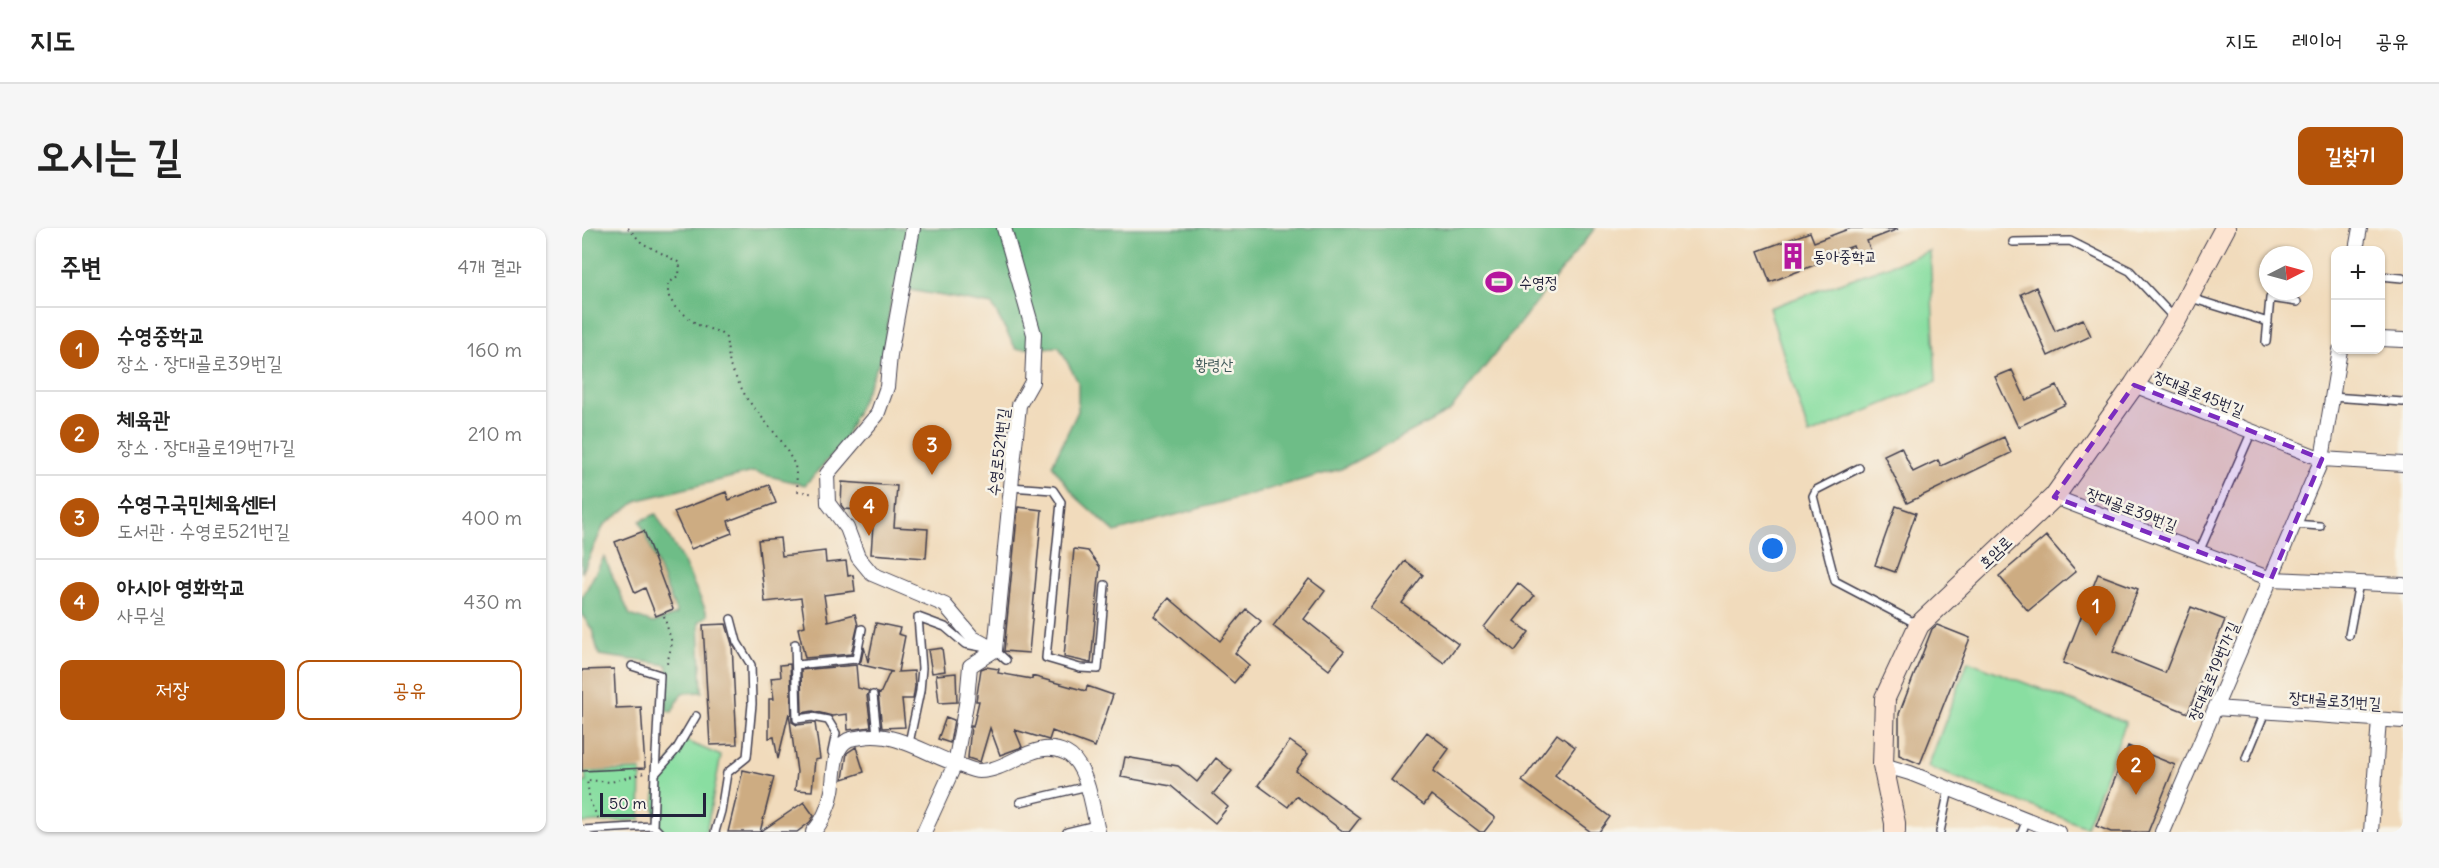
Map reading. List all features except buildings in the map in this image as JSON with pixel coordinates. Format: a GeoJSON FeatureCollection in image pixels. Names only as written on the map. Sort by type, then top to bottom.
{"type":"FeatureCollection","features":[{"type":"Feature","properties":{"kind":"street"},"geometry":{"type":"LineString","coordinates":[[913,228],[890,355],[887,387],[877,415],[826,474],[828,503],[847,528],[858,557],[872,574],[945,605],[974,638],[995,650],[970,666],[967,699],[955,764],[924,832]]}},
{"type":"Feature","properties":{"kind":"street","name":"수영로521번길"},"geometry":{"type":"LineString","coordinates":[[995,650],[1019,405],[1032,382],[1034,334],[1004,228]]}},
{"type":"Feature","properties":{"kind":"street","name":"호암로"},"geometry":{"type":"LineString","coordinates":[[1895,832],[1883,765],[1884,698],[1919,625],[2054,497],[2134,385],[2176,320],[2225,228]]}},
{"type":"Feature","properties":{"kind":"street"},"geometry":{"type":"LineString","coordinates":[[2357,246],[2360,228]]}},
{"type":"Feature","properties":{"kind":"street"},"geometry":{"type":"LineString","coordinates":[[2385,339],[2403,340]]}},
{"type":"Feature","properties":{"kind":"street","name":"장대골로19번가길"},"geometry":{"type":"LineString","coordinates":[[2162,832],[2322,459],[2339,354]]}},
{"type":"Feature","properties":{"kind":"street","name":"장대골로45번길"},"geometry":{"type":"LineString","coordinates":[[2134,385],[2322,459],[2403,464]]}},
{"type":"Feature","properties":{"kind":"street","name":"장대골로39번길"},"geometry":{"type":"LineString","coordinates":[[2054,497],[2271,579],[2403,585]]}},
{"type":"Feature","properties":{"kind":"street","name":"장대골로31번길"},"geometry":{"type":"LineString","coordinates":[[2215,708],[2403,721]]}},
{"type":"Feature","properties":{"kind":"street"},"geometry":{"type":"LineString","coordinates":[[2371,832],[2379,719]]}},
{"type":"Feature","properties":{"kind":"street"},"geometry":{"type":"LineString","coordinates":[[813,832],[823,817],[832,791],[833,775],[840,748],[849,740],[877,735],[909,743],[955,764],[978,771],[1001,766],[1041,748],[1066,753],[1076,762],[1088,786],[1097,828]]}},
{"type":"Feature","properties":{"kind":"street"},"geometry":{"type":"LineString","coordinates":[[1883,765],[1949,789],[2024,826],[2058,832]]}},
{"type":"Feature","properties":{"kind":"lane"},"geometry":{"type":"LineString","coordinates":[[2013,242],[2070,241],[2130,271],[2176,320]]}},
{"type":"Feature","properties":{"kind":"lane"},"geometry":{"type":"LineString","coordinates":[[2385,276],[2402,278]]}},
{"type":"Feature","properties":{"kind":"lane"},"geometry":{"type":"LineString","coordinates":[[2189,298],[2268,322]]}},
{"type":"Feature","properties":{"kind":"lane"},"geometry":{"type":"LineString","coordinates":[[2266,342],[2270,298],[2297,302]]}},
{"type":"Feature","properties":{"kind":"lane"},"geometry":{"type":"LineString","coordinates":[[2332,397],[2403,402]]}},
{"type":"Feature","properties":{"kind":"lane","name":"장대골로45번길"},"geometry":{"type":"LineString","coordinates":[[2199,552],[2252,431]]}},
{"type":"Feature","properties":{"kind":"lane"},"geometry":{"type":"LineString","coordinates":[[1859,468],[1816,490],[1813,496],[1835,581],[1919,625]]}},
{"type":"Feature","properties":{"kind":"lane"},"geometry":{"type":"LineString","coordinates":[[1010,487],[1053,490],[1061,502],[1046,658],[1053,662],[1080,668],[1098,669],[1105,585]]}},
{"type":"Feature","properties":{"kind":"lane"},"geometry":{"type":"LineString","coordinates":[[2294,524],[2320,526]]}},
{"type":"Feature","properties":{"kind":"lane"},"geometry":{"type":"LineString","coordinates":[[2349,635],[2359,583]]}},
{"type":"Feature","properties":{"kind":"lane"},"geometry":{"type":"LineString","coordinates":[[909,743],[920,691],[918,617],[945,627],[965,644],[995,650],[1006,660]]}},
{"type":"Feature","properties":{"kind":"lane"},"geometry":{"type":"LineString","coordinates":[[715,832],[727,773],[747,757],[752,704],[751,666],[737,642],[731,619]]}},
{"type":"Feature","properties":{"kind":"lane"},"geometry":{"type":"LineString","coordinates":[[796,665],[856,659],[862,629]]}},
{"type":"Feature","properties":{"kind":"lane"},"geometry":{"type":"LineString","coordinates":[[795,644],[797,719],[812,717],[828,720],[836,733],[828,772],[832,791]]}},
{"type":"Feature","properties":{"kind":"lane"},"geometry":{"type":"LineString","coordinates":[[632,666],[660,675],[653,826],[659,832]]}},
{"type":"Feature","properties":{"kind":"lane"},"geometry":{"type":"LineString","coordinates":[[873,695],[877,735]]}},
{"type":"Feature","properties":{"kind":"lane","name":"장대골로31번길"},"geometry":{"type":"LineString","coordinates":[[2246,758],[2265,712]]}},
{"type":"Feature","properties":{"kind":"lane"},"geometry":{"type":"LineString","coordinates":[[655,772],[676,750],[696,716]]}},
{"type":"Feature","properties":{"kind":"lane"},"geometry":{"type":"LineString","coordinates":[[1020,802],[1088,786]]}},
{"type":"Feature","properties":{"kind":"lane"},"geometry":{"type":"LineString","coordinates":[[1940,832],[1949,789]]}},
{"type":"Feature","properties":{"kind":"lane"},"geometry":{"type":"LineString","coordinates":[[582,830],[653,826]]}},
{"type":"Feature","properties":{"kind":"lane"},"geometry":{"type":"LineString","coordinates":[[1067,832],[1097,828]]}},
{"type":"Feature","properties":{"kind":"path"},"geometry":{"type":"LineString","coordinates":[[628,228],[642,243],[680,263],[679,275],[669,284],[668,295],[675,307],[698,325],[719,332],[726,338],[730,366],[747,399],[782,442],[795,465],[798,491],[827,496]]}},
{"type":"Feature","properties":{"kind":"path"},"geometry":{"type":"LineString","coordinates":[[660,675],[668,665],[672,643],[664,616]]}},
{"type":"Feature","properties":{"kind":"path"},"geometry":{"type":"LineString","coordinates":[[603,829],[590,802],[587,780],[611,782],[655,772]]}},
{"type":"Feature","properties":{"kind":"highlighted area"},"geometry":{"type":"Polygon","coordinates":[[[2134,385],[2322,459],[2271,579],[2054,497],[2134,385]]]}},
{"type":"Feature","properties":{"kind":"green space","name":"황령산"},"geometry":{"type":"Polygon","coordinates":[[[582,228],[1595,228],[1450,411],[1341,469],[1115,532],[1076,497],[1052,465],[1078,411],[1078,382],[1059,347],[1016,349],[992,305],[893,287],[884,351],[842,444],[805,485],[753,472],[639,500],[604,525],[582,573],[582,228]]]}},
{"type":"Feature","properties":{"kind":"green space"},"geometry":{"type":"Polygon","coordinates":[[[1930,251],[1936,382],[1809,435],[1769,308],[1930,251]]]}},
{"type":"Feature","properties":{"kind":"green space"},"geometry":{"type":"Polygon","coordinates":[[[656,514],[684,563],[708,615],[699,622],[702,692],[682,693],[672,712],[666,711],[668,665],[599,655],[592,629],[582,615],[582,598],[604,557],[630,615],[653,623],[677,614],[640,521],[656,514]]]}},
{"type":"Feature","properties":{"kind":"green space"},"geometry":{"type":"Polygon","coordinates":[[[1968,661],[2126,722],[2086,827],[1928,767],[1968,661]]]}},
{"type":"Feature","properties":{"kind":"green space"},"geometry":{"type":"Polygon","coordinates":[[[684,740],[721,756],[706,832],[664,832],[657,821],[654,809],[658,785],[663,773],[684,740]]]}},
{"type":"Feature","properties":{"kind":"green space"},"geometry":{"type":"Polygon","coordinates":[[[641,770],[640,820],[582,823],[582,782],[586,782],[585,772],[641,770]]]}},
{"type":"Feature","properties":{"kind":"place","name":"동아중학교"},"geometry":{"type":"Point","coordinates":[1793,256]}},
{"type":"Feature","properties":{"kind":"place","name":"수영정"},"geometry":{"type":"Point","coordinates":[1499,282]}},
{"type":"Feature","properties":{"kind":"place","name":"수영구국민체육센터"},"geometry":{"type":"Point","coordinates":[932,475]}},
{"type":"Feature","properties":{"kind":"place","name":"아시아 영화학교"},"geometry":{"type":"Point","coordinates":[869,536]}},
{"type":"Feature","properties":{"kind":"place","name":"수영중학교"},"geometry":{"type":"Point","coordinates":[2096,636]}},
{"type":"Feature","properties":{"kind":"place","name":"체육관"},"geometry":{"type":"Point","coordinates":[2136,795]}}]}
